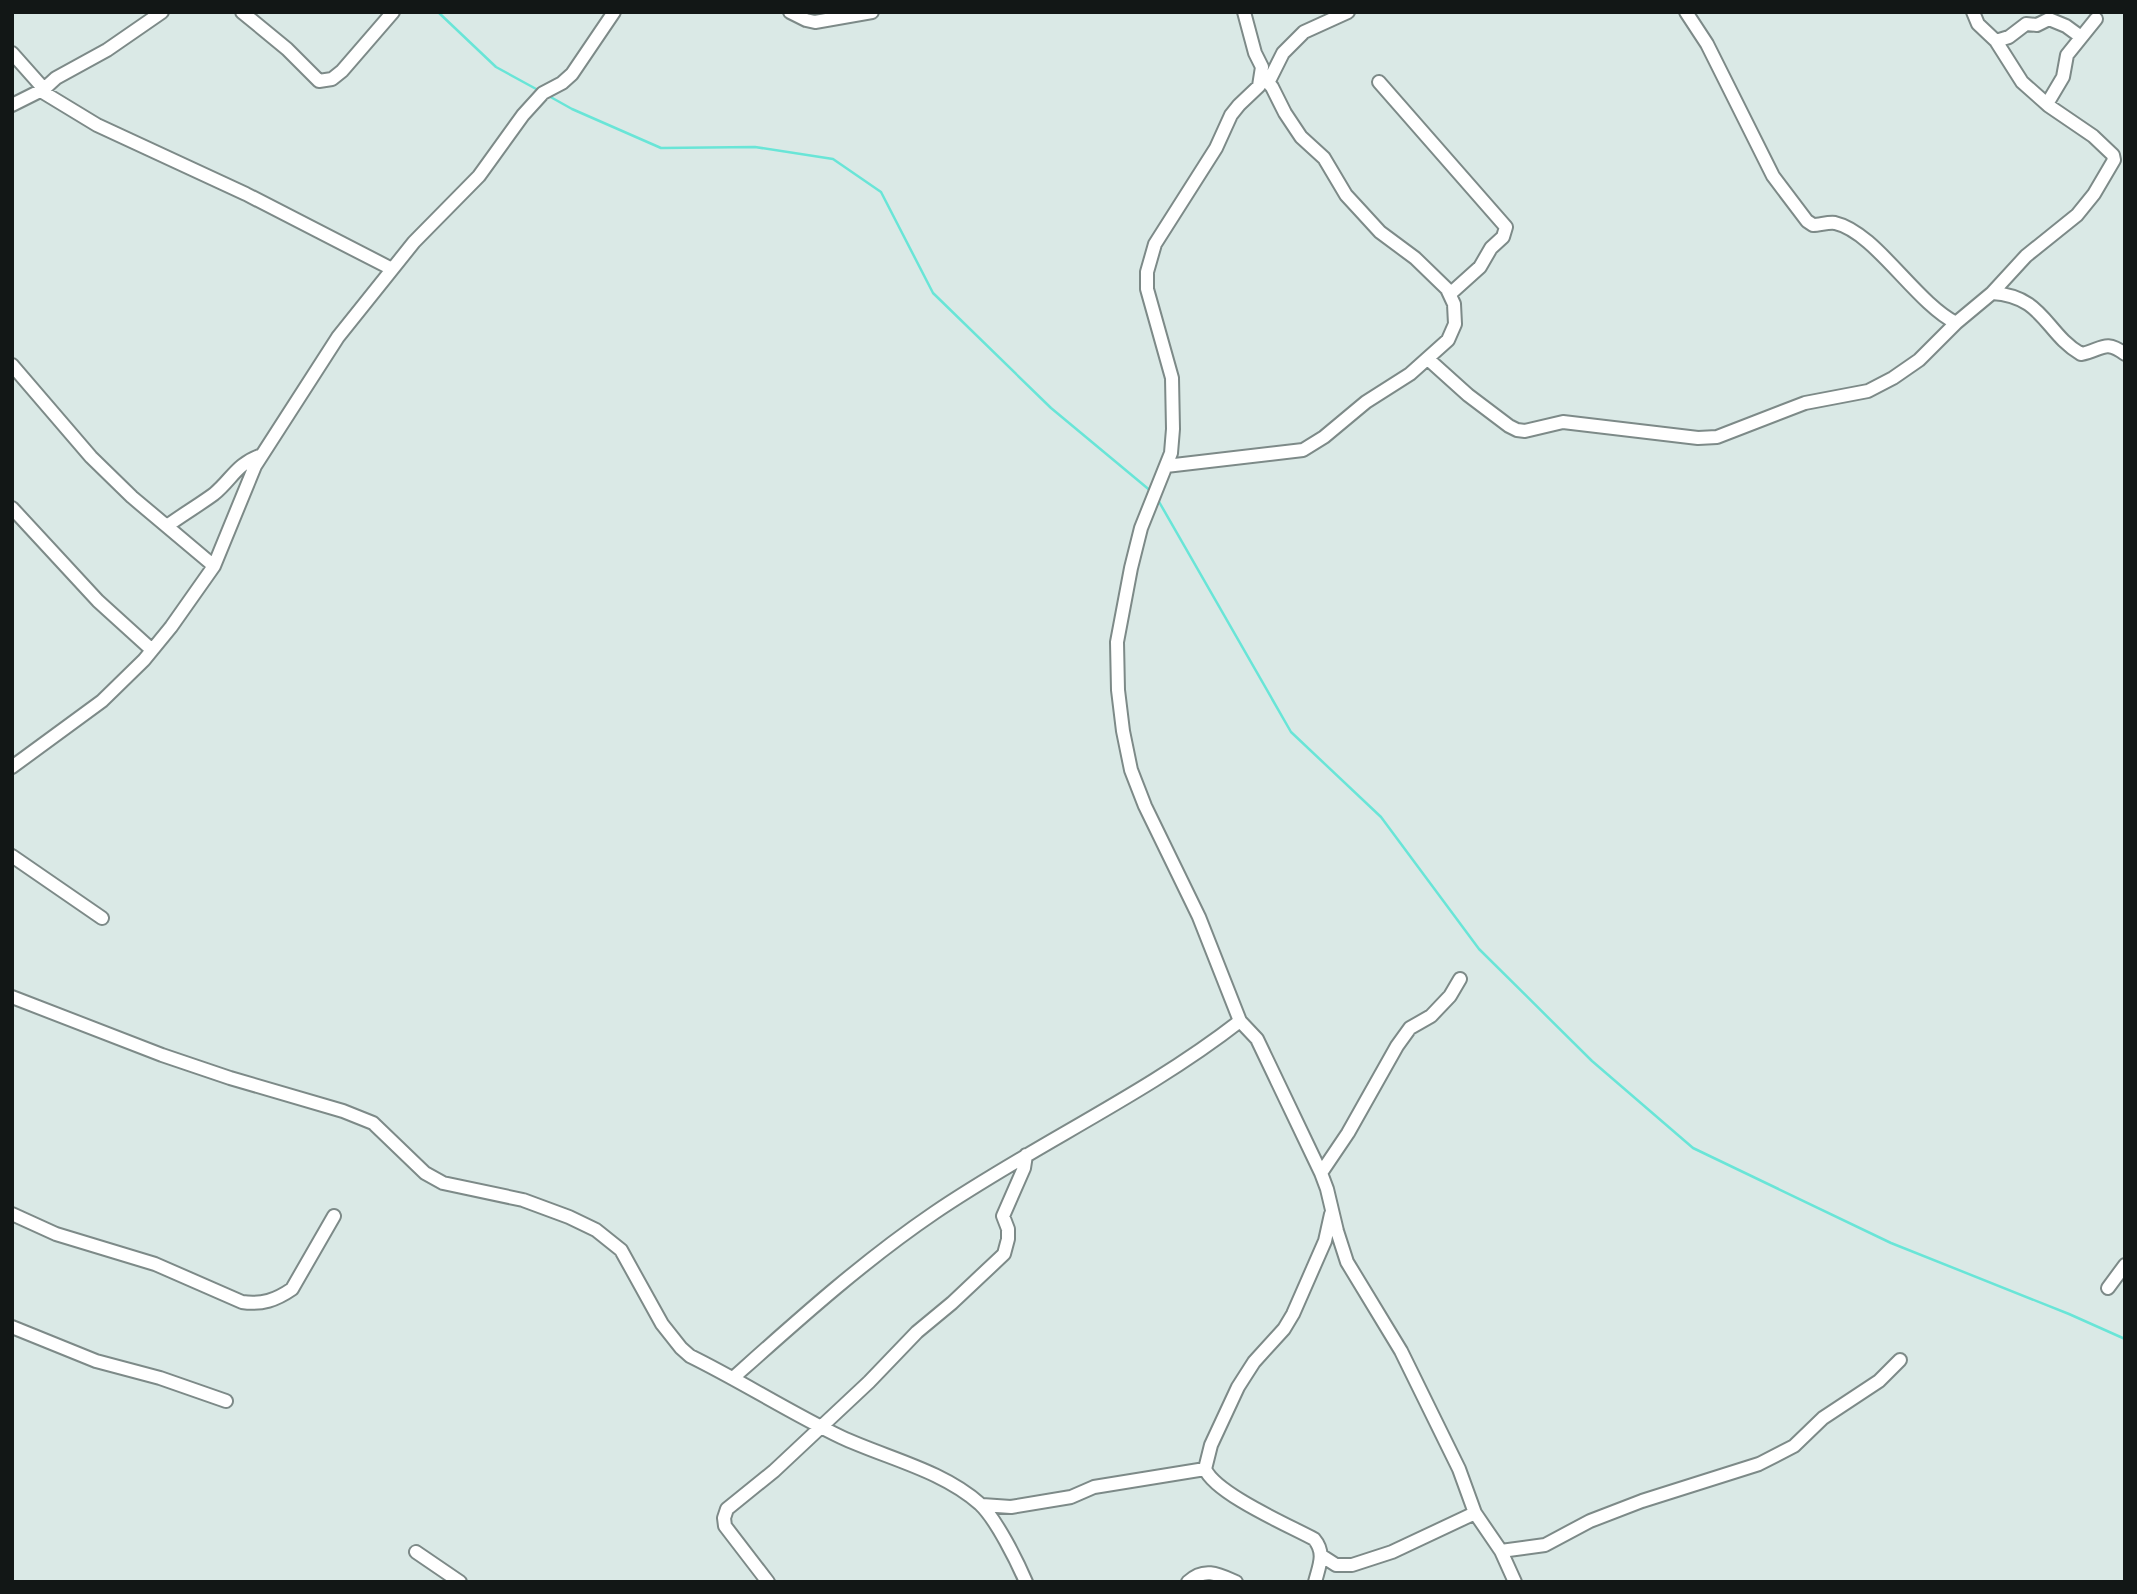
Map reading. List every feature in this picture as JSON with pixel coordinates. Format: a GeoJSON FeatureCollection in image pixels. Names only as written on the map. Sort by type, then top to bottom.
{"type":"FeatureCollection","features":[{"type":"Feature","properties":{"kind":"street"},"geometry":{"type":"LineString","coordinates":[[12,105],[107,50],[162,12]]}},
{"type":"Feature","properties":{"kind":"street"},"geometry":{"type":"LineString","coordinates":[[242,12],[287,49],[319,81],[332,79],[342,71],[393,12]]}},
{"type":"Feature","properties":{"kind":"street"},"geometry":{"type":"LineString","coordinates":[[12,767],[102,701],[152,650],[214,566],[245,489],[262,455],[338,337],[414,242],[479,176],[523,115],[543,93],[572,74],[614,12]]}},
{"type":"Feature","properties":{"kind":"street"},"geometry":{"type":"LineString","coordinates":[[790,12],[815,22],[872,12]]}},
{"type":"Feature","properties":{"kind":"street"},"geometry":{"type":"LineString","coordinates":[[1166,466],[1303,450],[1324,437],[1358,408],[1410,374],[1448,341],[1455,324],[1454,304],[1450,294],[1415,258],[1380,232],[1346,195],[1324,158],[1309,146],[1293,125],[1265,79],[1244,12]]}},
{"type":"Feature","properties":{"kind":"street"},"geometry":{"type":"LineString","coordinates":[[1348,12],[1304,32],[1283,53],[1259,86],[1238,105],[1216,148],[1155,244],[1150,257],[1147,289],[1172,378],[1173,429],[1171,453],[1141,528],[1117,642],[1118,691],[1131,770],[1141,796],[1199,916],[1240,1021],[1257,1040],[1321,1173],[1347,1262],[1401,1351],[1459,1469],[1475,1513],[1501,1551],[1515,1582]]}},
{"type":"Feature","properties":{"kind":"street"},"geometry":{"type":"LineString","coordinates":[[1686,12],[1707,44],[1773,176],[1807,221],[1813,225],[1832,222],[1852,231],[1869,244],[1933,308],[1956,323]]}},
{"type":"Feature","properties":{"kind":"street"},"geometry":{"type":"LineString","coordinates":[[1428,359],[1468,395],[1509,426],[1525,431],[1563,422],[1698,438],[1717,436],[1805,404],[1868,391],[1893,378],[1919,360],[1956,323],[1992,293],[2026,256],[2077,215],[2094,194],[2114,160],[2092,136],[2047,104],[2022,82],[1996,41],[1978,23],[1973,12]]}},
{"type":"Feature","properties":{"kind":"street"},"geometry":{"type":"LineString","coordinates":[[1996,41],[2009,37],[2026,24],[2037,25],[2049,19],[2066,26],[2081,37]]}},
{"type":"Feature","properties":{"kind":"street"},"geometry":{"type":"LineString","coordinates":[[2047,104],[2063,77],[2067,55],[2096,19]]}},
{"type":"Feature","properties":{"kind":"street"},"geometry":{"type":"LineString","coordinates":[[12,52],[42,90],[77,115],[246,194],[392,269]]}},
{"type":"Feature","properties":{"kind":"street"},"geometry":{"type":"LineString","coordinates":[[1379,82],[1506,227],[1503,237],[1491,248],[1480,267],[1450,294]]}},
{"type":"Feature","properties":{"kind":"street"},"geometry":{"type":"LineString","coordinates":[[1992,293],[2008,294],[2022,299],[2037,310],[2081,354],[2104,345],[2115,347],[2125,354]]}},
{"type":"Feature","properties":{"kind":"street"},"geometry":{"type":"LineString","coordinates":[[12,365],[91,457],[132,498],[214,566]]}},
{"type":"Feature","properties":{"kind":"street"},"geometry":{"type":"LineString","coordinates":[[167,526],[213,494],[240,465],[262,455]]}},
{"type":"Feature","properties":{"kind":"street"},"geometry":{"type":"LineString","coordinates":[[12,508],[98,601],[152,650]]}},
{"type":"Feature","properties":{"kind":"street"},"geometry":{"type":"LineString","coordinates":[[12,856],[102,919]]}},
{"type":"Feature","properties":{"kind":"street"},"geometry":{"type":"LineString","coordinates":[[1321,1173],[1410,1028],[1431,1016],[1450,996],[1460,979]]}},
{"type":"Feature","properties":{"kind":"street"},"geometry":{"type":"LineString","coordinates":[[12,997],[173,1059],[343,1111],[373,1123],[425,1173],[443,1183],[523,1199],[596,1230],[621,1250],[662,1324],[690,1356],[821,1427],[929,1473],[982,1505],[1015,1555],[1026,1582]]}},
{"type":"Feature","properties":{"kind":"street"},"geometry":{"type":"LineString","coordinates":[[733,1378],[847,1278],[936,1212],[1203,1050],[1240,1021]]}},
{"type":"Feature","properties":{"kind":"street"},"geometry":{"type":"LineString","coordinates":[[768,1582],[725,1526],[727,1509],[774,1471],[917,1332],[1004,1254],[1008,1229],[1003,1216],[1024,1168],[1026,1155]]}},
{"type":"Feature","properties":{"kind":"street"},"geometry":{"type":"LineString","coordinates":[[1315,1582],[1322,1556],[1321,1548],[1314,1539],[1237,1498],[1210,1478],[1205,1469],[1211,1445],[1238,1387],[1254,1362],[1284,1329],[1293,1314],[1325,1241],[1331,1213]]}},
{"type":"Feature","properties":{"kind":"street"},"geometry":{"type":"LineString","coordinates":[[12,1214],[56,1234],[155,1264],[242,1302],[257,1304],[281,1296],[292,1289],[334,1216]]}},
{"type":"Feature","properties":{"kind":"street"},"geometry":{"type":"LineString","coordinates":[[2108,1288],[2125,1265]]}},
{"type":"Feature","properties":{"kind":"street"},"geometry":{"type":"LineString","coordinates":[[12,1327],[85,1357],[160,1378],[226,1401]]}},
{"type":"Feature","properties":{"kind":"street"},"geometry":{"type":"LineString","coordinates":[[1501,1551],[1545,1545],[1573,1528],[1643,1501],[1759,1464],[1794,1446],[1823,1418],[1892,1371],[1900,1360]]}},
{"type":"Feature","properties":{"kind":"street"},"geometry":{"type":"LineString","coordinates":[[982,1505],[1011,1507],[1071,1497],[1094,1487],[1205,1469]]}},
{"type":"Feature","properties":{"kind":"street"},"geometry":{"type":"LineString","coordinates":[[1322,1556],[1336,1565],[1352,1565],[1392,1552],[1475,1513]]}},
{"type":"Feature","properties":{"kind":"street"},"geometry":{"type":"LineString","coordinates":[[416,1552],[460,1582]]}},
{"type":"Feature","properties":{"kind":"street"},"geometry":{"type":"LineString","coordinates":[[1188,1582],[1204,1572],[1217,1573],[1236,1582]]}},
{"type":"Feature","properties":{"kind":"waterway"},"geometry":{"type":"LineString","coordinates":[[438,12],[496,67],[538,90]]}},
{"type":"Feature","properties":{"kind":"waterway"},"geometry":{"type":"LineString","coordinates":[[547,95],[572,109],[661,148],[755,147],[833,159],[881,192],[933,293],[1051,408],[1152,492]]}},
{"type":"Feature","properties":{"kind":"waterway"},"geometry":{"type":"LineString","coordinates":[[1158,500],[1291,732],[1381,817],[1479,949],[1592,1061],[1693,1148],[1891,1243],[2125,1339]]}}]}
